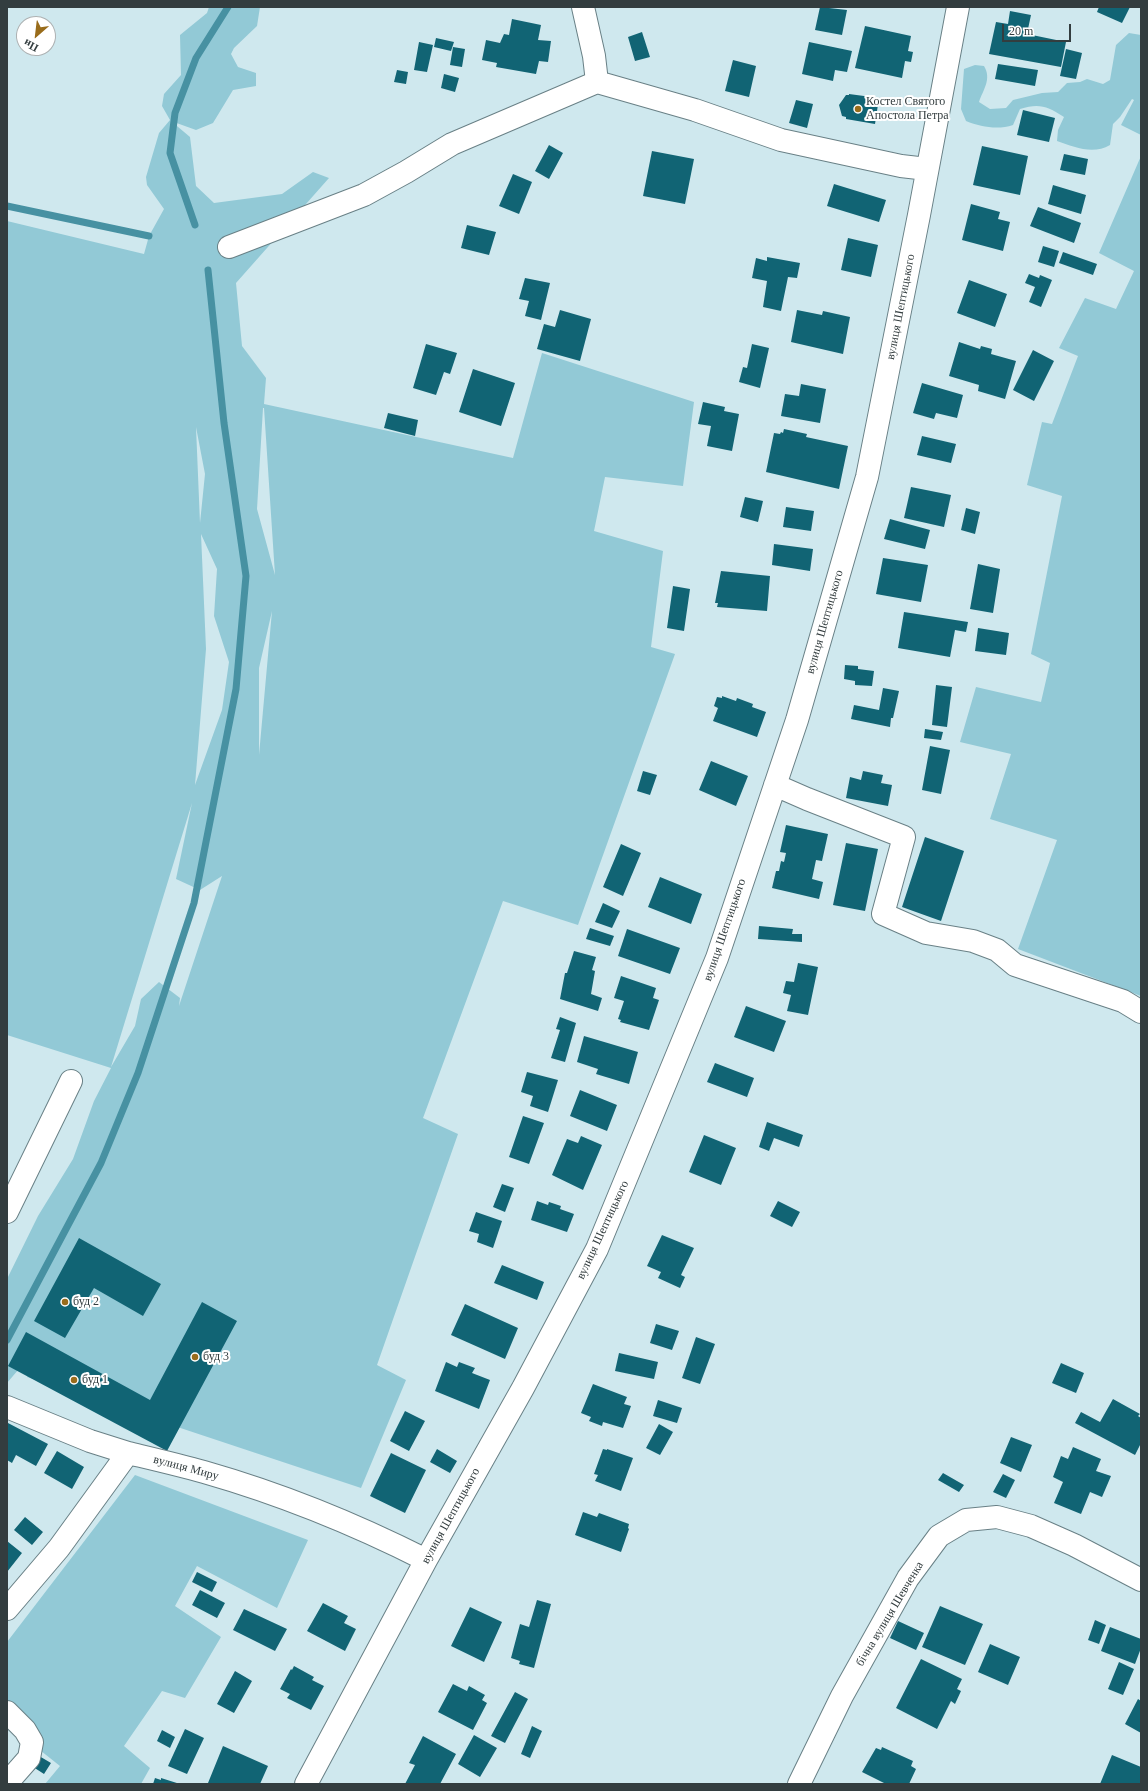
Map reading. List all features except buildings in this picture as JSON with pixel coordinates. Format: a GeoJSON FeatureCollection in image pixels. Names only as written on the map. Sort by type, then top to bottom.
{"type":"FeatureCollection","features":[{"type":"Feature","properties":{"kind":"street"},"geometry":{"type":"LineString","coordinates":[[583,7],[594,56],[597,82]]}},
{"type":"Feature","properties":{"kind":"street","name":"вулиця Шептицького"},"geometry":{"type":"LineString","coordinates":[[306,1784],[426,1560],[523,1388],[597,1249],[717,958],[797,720],[867,477],[958,7]]}},
{"type":"Feature","properties":{"kind":"street"},"geometry":{"type":"LineString","coordinates":[[229,247],[364,195],[452,144],[597,82],[695,110],[781,140],[901,166],[927,169]]}},
{"type":"Feature","properties":{"kind":"street"},"geometry":{"type":"LineString","coordinates":[[775,784],[807,799],[904,837],[883,914],[926,933],[973,941],[997,950],[1015,965],[1123,1001],[1141,1012]]}},
{"type":"Feature","properties":{"kind":"street"},"geometry":{"type":"LineString","coordinates":[[7,1212],[71,1081]]}},
{"type":"Feature","properties":{"kind":"street","name":"вулиця Миру"},"geometry":{"type":"LineString","coordinates":[[7,1407],[90,1442],[204,1472],[302,1504],[393,1542],[426,1560]]}},
{"type":"Feature","properties":{"kind":"street"},"geometry":{"type":"LineString","coordinates":[[7,1609],[60,1548],[128,1453]]}},
{"type":"Feature","properties":{"kind":"street","name":"бічна вулиця Шевченка"},"geometry":{"type":"LineString","coordinates":[[799,1784],[842,1696],[904,1585],[939,1536],[966,1520],[997,1517],[1031,1526],[1074,1545],[1141,1580]]}},
{"type":"Feature","properties":{"kind":"street"},"geometry":{"type":"LineString","coordinates":[[7,1712],[25,1730],[32,1742],[29,1758],[7,1784]]}},
{"type":"Feature","properties":{"kind":"shaded area"},"geometry":{"type":"Polygon","coordinates":[[[209,7],[260,7],[257,26],[234,48],[231,54],[238,67],[256,73],[256,86],[233,90],[213,123],[196,130],[171,121],[190,137],[196,186],[214,203],[282,194],[313,172],[329,178],[236,283],[242,346],[266,378],[264,404],[513,458],[542,353],[694,402],[683,486],[605,477],[594,531],[663,551],[651,647],[675,654],[578,925],[503,901],[423,1118],[458,1134],[377,1365],[406,1380],[361,1488],[27,1377],[41,1343],[7,1383],[7,1279],[38,1216],[73,1159],[94,1101],[111,1068],[7,1035],[7,221],[144,254],[149,236],[164,209],[147,185],[146,177],[159,133],[170,120],[162,106],[164,94],[181,75],[180,35],[207,13],[209,7]],[[263,408],[257,509],[275,575],[264,408],[263,408]],[[196,427],[200,523],[205,474],[196,427]],[[201,534],[206,649],[195,785],[222,710],[229,662],[214,616],[217,569],[201,534]],[[272,611],[259,668],[259,755],[272,611]],[[192,803],[111,1067],[135,1026],[141,999],[159,982],[180,998],[179,1006],[222,876],[200,890],[176,879],[192,803]]]}},
{"type":"Feature","properties":{"kind":"shaded area"},"geometry":{"type":"Polygon","coordinates":[[[1129,33],[1141,35],[1141,135],[1121,125],[1134,100],[1132,99],[1120,117],[1113,124],[1110,145],[1104,148],[1090,150],[1070,146],[1057,141],[1058,130],[1064,117],[1048,108],[1032,106],[1020,109],[1013,125],[1007,127],[990,127],[966,121],[961,109],[964,69],[975,65],[984,66],[987,80],[979,102],[990,109],[1006,108],[1013,100],[1042,93],[1058,92],[1067,83],[1080,82],[1087,79],[1103,84],[1110,80],[1116,45],[1129,33]]]}},
{"type":"Feature","properties":{"kind":"shaded area"},"geometry":{"type":"Polygon","coordinates":[[[1141,156],[1141,996],[1018,949],[1057,840],[990,819],[1011,754],[960,742],[976,687],[1041,702],[1050,663],[1031,654],[1062,496],[1027,485],[1042,422],[1052,424],[1078,356],[1059,348],[1085,298],[1116,309],[1134,271],[1099,253],[1141,156]]]}},
{"type":"Feature","properties":{"kind":"shaded area"},"geometry":{"type":"Polygon","coordinates":[[[135,1475],[308,1540],[277,1608],[197,1566],[175,1606],[221,1637],[185,1698],[162,1691],[124,1746],[150,1768],[141,1784],[45,1784],[60,1766],[7,1724],[7,1642],[135,1475]]]}},
{"type":"Feature","properties":{"kind":"waterway"},"geometry":{"type":"LineString","coordinates":[[195,225],[170,153],[175,113],[196,58],[228,7]]}},
{"type":"Feature","properties":{"kind":"waterway"},"geometry":{"type":"LineString","coordinates":[[7,206],[149,236]]}},
{"type":"Feature","properties":{"kind":"waterway"},"geometry":{"type":"LineString","coordinates":[[7,1340],[101,1163],[138,1073],[194,903],[236,689],[246,576],[224,423],[208,270]]}},
{"type":"Feature","properties":{"kind":"place","name":"Костел Святого Апостола Петра"},"geometry":{"type":"Point","coordinates":[858,109]}},
{"type":"Feature","properties":{"kind":"place","name":"буд 2"},"geometry":{"type":"Point","coordinates":[65,1302]}},
{"type":"Feature","properties":{"kind":"place","name":"буд 3"},"geometry":{"type":"Point","coordinates":[195,1357]}},
{"type":"Feature","properties":{"kind":"place","name":"буд 1"},"geometry":{"type":"Point","coordinates":[74,1380]}}]}
